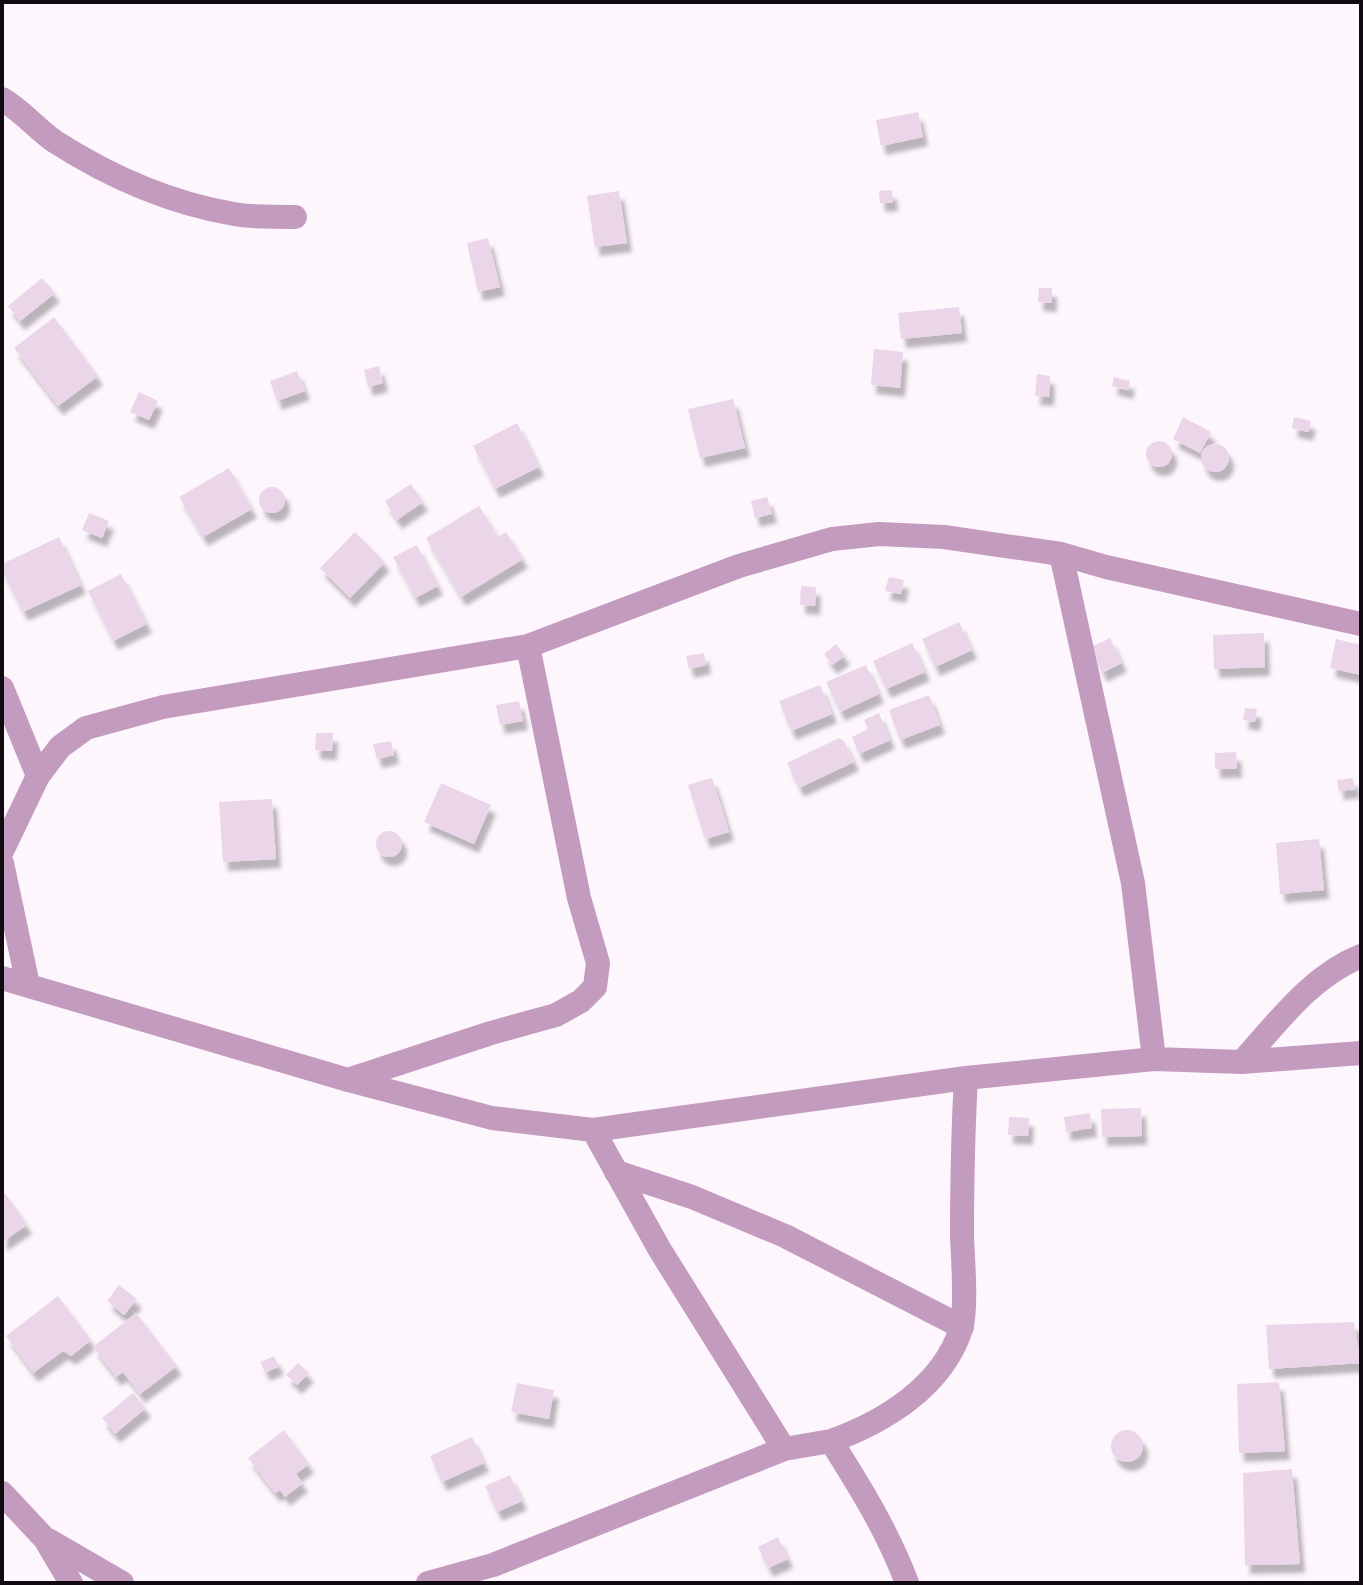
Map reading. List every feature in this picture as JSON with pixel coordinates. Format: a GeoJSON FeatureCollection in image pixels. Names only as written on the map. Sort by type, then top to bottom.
{"type":"FeatureCollection","features":[{"type":"Feature","properties":{"kind":"street"},"geometry":{"type":"LineString","coordinates":[[2,99],[75,155],[129,183],[177,202],[236,215],[295,217]]}},
{"type":"Feature","properties":{"kind":"street"},"geometry":{"type":"LineString","coordinates":[[2,851],[38,776],[60,747],[86,728],[163,707],[528,646],[739,566],[832,539],[879,534],[944,537],[1061,554],[1106,567],[1361,624]]}},
{"type":"Feature","properties":{"kind":"street"},"geometry":{"type":"LineString","coordinates":[[1061,554],[1133,883],[1154,1059]]}},
{"type":"Feature","properties":{"kind":"street"},"geometry":{"type":"LineString","coordinates":[[348,1080],[556,1015],[581,1001],[595,987],[598,963],[579,898],[528,646]]}},
{"type":"Feature","properties":{"kind":"street"},"geometry":{"type":"LineString","coordinates":[[2,688],[38,776]]}},
{"type":"Feature","properties":{"kind":"street"},"geometry":{"type":"LineString","coordinates":[[2,863],[28,985]]}},
{"type":"Feature","properties":{"kind":"street"},"geometry":{"type":"LineString","coordinates":[[1242,1062],[1297,999],[1344,963],[1361,956]]}},
{"type":"Feature","properties":{"kind":"street"},"geometry":{"type":"LineString","coordinates":[[2,978],[348,1080],[492,1118],[593,1130],[966,1078],[1154,1059],[1242,1062],[1361,1053]]}},
{"type":"Feature","properties":{"kind":"street"},"geometry":{"type":"LineString","coordinates":[[428,1583],[493,1565],[784,1449],[831,1441],[860,1431],[897,1410],[945,1362],[962,1327],[961,1164],[966,1078]]}},
{"type":"Feature","properties":{"kind":"street"},"geometry":{"type":"LineString","coordinates":[[593,1130],[660,1250],[784,1449]]}},
{"type":"Feature","properties":{"kind":"street"},"geometry":{"type":"LineString","coordinates":[[616,1172],[692,1197],[785,1236],[962,1327]]}},
{"type":"Feature","properties":{"kind":"street"},"geometry":{"type":"LineString","coordinates":[[831,1441],[880,1522],[907,1583]]}},
{"type":"Feature","properties":{"kind":"street"},"geometry":{"type":"LineString","coordinates":[[2,1493],[45,1539],[71,1583]]}},
{"type":"Feature","properties":{"kind":"street"},"geometry":{"type":"LineString","coordinates":[[45,1539],[122,1583]]}},
{"type":"Feature","properties":{"kind":"building"},"geometry":{"type":"Polygon","coordinates":[[[918,112],[923,137],[881,146],[876,120],[918,112]]]}},
{"type":"Feature","properties":{"kind":"building"},"geometry":{"type":"Polygon","coordinates":[[[892,190],[893,202],[880,203],[879,191],[892,190]]]}},
{"type":"Feature","properties":{"kind":"building"},"geometry":{"type":"Polygon","coordinates":[[[619,191],[627,243],[595,247],[587,196],[619,191]]]}},
{"type":"Feature","properties":{"kind":"building"},"geometry":{"type":"Polygon","coordinates":[[[488,238],[500,287],[478,292],[467,243],[488,238]]]}},
{"type":"Feature","properties":{"kind":"building"},"geometry":{"type":"Polygon","coordinates":[[[42,278],[55,293],[20,321],[8,306],[42,278]]]}},
{"type":"Feature","properties":{"kind":"building"},"geometry":{"type":"Polygon","coordinates":[[[1039,288],[1052,288],[1052,303],[1038,302],[1039,288]]]}},
{"type":"Feature","properties":{"kind":"building"},"geometry":{"type":"Polygon","coordinates":[[[959,307],[962,333],[901,339],[898,313],[959,307]]]}},
{"type":"Feature","properties":{"kind":"building"},"geometry":{"type":"Polygon","coordinates":[[[54,317],[98,376],[58,406],[14,348],[54,317]]]}},
{"type":"Feature","properties":{"kind":"building"},"geometry":{"type":"Polygon","coordinates":[[[874,349],[903,352],[900,388],[871,385],[874,349]]]}},
{"type":"Feature","properties":{"kind":"building"},"geometry":{"type":"Polygon","coordinates":[[[379,366],[383,383],[368,387],[364,370],[379,366]]]}},
{"type":"Feature","properties":{"kind":"building"},"geometry":{"type":"Polygon","coordinates":[[[297,371],[305,391],[277,401],[270,381],[297,371]]]}},
{"type":"Feature","properties":{"kind":"building"},"geometry":{"type":"Polygon","coordinates":[[[1037,374],[1050,376],[1049,397],[1035,396],[1037,374]]]}},
{"type":"Feature","properties":{"kind":"building"},"geometry":{"type":"Polygon","coordinates":[[[1114,377],[1130,381],[1128,390],[1112,386],[1114,377]]]}},
{"type":"Feature","properties":{"kind":"building"},"geometry":{"type":"Polygon","coordinates":[[[139,392],[158,401],[149,420],[130,412],[139,392]]]}},
{"type":"Feature","properties":{"kind":"building"},"geometry":{"type":"Polygon","coordinates":[[[733,399],[745,448],[700,458],[688,409],[733,399]]]}},
{"type":"Feature","properties":{"kind":"building"},"geometry":{"type":"Polygon","coordinates":[[[1183,417],[1211,432],[1200,453],[1173,439],[1183,417]]]}},
{"type":"Feature","properties":{"kind":"building"},"geometry":{"type":"Polygon","coordinates":[[[1294,417],[1311,421],[1308,432],[1292,428],[1294,417]]]}},
{"type":"Feature","properties":{"kind":"building"},"geometry":{"type":"Polygon","coordinates":[[[517,423],[539,467],[495,489],[473,446],[517,423]]]}},
{"type":"Feature","properties":{"kind":"building"},"geometry":{"type":"Polygon","coordinates":[[[1159,441],[1168,445],[1172,454],[1168,463],[1159,467],[1150,463],[1146,454],[1150,445],[1159,441]]]}},
{"type":"Feature","properties":{"kind":"building"},"geometry":{"type":"Polygon","coordinates":[[[1215,444],[1225,448],[1229,458],[1225,468],[1215,472],[1205,468],[1201,458],[1205,448],[1215,444]]]}},
{"type":"Feature","properties":{"kind":"building"},"geometry":{"type":"Polygon","coordinates":[[[229,468],[252,509],[203,537],[179,497],[229,468]]]}},
{"type":"Feature","properties":{"kind":"building"},"geometry":{"type":"Polygon","coordinates":[[[411,484],[423,502],[397,520],[385,501],[411,484]]]}},
{"type":"Feature","properties":{"kind":"building"},"geometry":{"type":"Polygon","coordinates":[[[272,487],[281,491],[285,500],[281,509],[272,513],[263,509],[259,500],[263,491],[272,487]]]}},
{"type":"Feature","properties":{"kind":"building"},"geometry":{"type":"Polygon","coordinates":[[[767,497],[772,514],[755,518],[751,501],[767,497]]]}},
{"type":"Feature","properties":{"kind":"building"},"geometry":{"type":"Polygon","coordinates":[[[479,506],[498,537],[506,532],[523,559],[461,597],[426,538],[479,506]]]}},
{"type":"Feature","properties":{"kind":"building"},"geometry":{"type":"Polygon","coordinates":[[[89,513],[109,521],[102,538],[82,530],[89,513]]]}},
{"type":"Feature","properties":{"kind":"building"},"geometry":{"type":"Polygon","coordinates":[[[355,532],[385,562],[350,598],[320,568],[355,532]]]}},
{"type":"Feature","properties":{"kind":"building"},"geometry":{"type":"Polygon","coordinates":[[[59,537],[81,585],[23,612],[2,570],[2,564],[59,537]]]}},
{"type":"Feature","properties":{"kind":"building"},"geometry":{"type":"Polygon","coordinates":[[[417,545],[438,586],[415,598],[393,557],[417,545]]]}},
{"type":"Feature","properties":{"kind":"building"},"geometry":{"type":"Polygon","coordinates":[[[121,574],[147,624],[113,641],[88,591],[121,574]]]}},
{"type":"Feature","properties":{"kind":"building"},"geometry":{"type":"Polygon","coordinates":[[[889,577],[904,580],[901,594],[885,591],[889,577]]]}},
{"type":"Feature","properties":{"kind":"building"},"geometry":{"type":"Polygon","coordinates":[[[801,586],[816,587],[815,606],[800,605],[801,586]]]}},
{"type":"Feature","properties":{"kind":"building"},"geometry":{"type":"Polygon","coordinates":[[[959,622],[972,650],[935,667],[922,639],[959,622]]]}},
{"type":"Feature","properties":{"kind":"building"},"geometry":{"type":"Polygon","coordinates":[[[1264,633],[1265,667],[1214,669],[1213,635],[1264,633]]]}},
{"type":"Feature","properties":{"kind":"building"},"geometry":{"type":"Polygon","coordinates":[[[1110,638],[1122,663],[1102,673],[1091,647],[1110,638]]]}},
{"type":"Feature","properties":{"kind":"building"},"geometry":{"type":"Polygon","coordinates":[[[1336,639],[1361,645],[1361,675],[1330,668],[1336,639]]]}},
{"type":"Feature","properties":{"kind":"building"},"geometry":{"type":"Polygon","coordinates":[[[912,643],[925,672],[886,689],[873,661],[912,643]]]}},
{"type":"Feature","properties":{"kind":"building"},"geometry":{"type":"Polygon","coordinates":[[[836,644],[845,656],[832,665],[824,654],[836,644]]]}},
{"type":"Feature","properties":{"kind":"building"},"geometry":{"type":"Polygon","coordinates":[[[704,653],[706,665],[689,669],[686,656],[704,653]]]}},
{"type":"Feature","properties":{"kind":"building"},"geometry":{"type":"Polygon","coordinates":[[[866,665],[879,694],[840,712],[826,682],[866,665]]]}},
{"type":"Feature","properties":{"kind":"building"},"geometry":{"type":"Polygon","coordinates":[[[820,685],[832,714],[791,731],[779,701],[820,685]]]}},
{"type":"Feature","properties":{"kind":"building"},"geometry":{"type":"Polygon","coordinates":[[[929,695],[940,725],[900,740],[889,710],[929,695]]]}},
{"type":"Feature","properties":{"kind":"building"},"geometry":{"type":"Polygon","coordinates":[[[519,701],[523,721],[500,725],[496,705],[519,701]]]}},
{"type":"Feature","properties":{"kind":"building"},"geometry":{"type":"Polygon","coordinates":[[[1245,708],[1257,709],[1255,722],[1243,720],[1245,708]]]}},
{"type":"Feature","properties":{"kind":"building"},"geometry":{"type":"Polygon","coordinates":[[[879,713],[890,740],[859,754],[852,737],[868,729],[864,720],[879,713]]]}},
{"type":"Feature","properties":{"kind":"building"},"geometry":{"type":"Polygon","coordinates":[[[316,733],[333,733],[332,751],[315,750],[316,733]]]}},
{"type":"Feature","properties":{"kind":"building"},"geometry":{"type":"Polygon","coordinates":[[[839,738],[844,741],[854,762],[799,788],[787,763],[839,738]]]}},
{"type":"Feature","properties":{"kind":"building"},"geometry":{"type":"Polygon","coordinates":[[[391,741],[394,755],[377,759],[373,744],[391,741]]]}},
{"type":"Feature","properties":{"kind":"building"},"geometry":{"type":"Polygon","coordinates":[[[1236,752],[1237,769],[1215,769],[1215,753],[1236,752]]]}},
{"type":"Feature","properties":{"kind":"building"},"geometry":{"type":"Polygon","coordinates":[[[712,778],[729,832],[705,839],[688,785],[712,778]]]}},
{"type":"Feature","properties":{"kind":"building"},"geometry":{"type":"Polygon","coordinates":[[[1353,778],[1355,789],[1339,791],[1337,780],[1353,778]]]}},
{"type":"Feature","properties":{"kind":"building"},"geometry":{"type":"Polygon","coordinates":[[[441,783],[491,805],[474,844],[424,822],[441,783]]]}},
{"type":"Feature","properties":{"kind":"building"},"geometry":{"type":"Polygon","coordinates":[[[272,799],[276,859],[223,862],[219,802],[272,799]]]}},
{"type":"Feature","properties":{"kind":"building"},"geometry":{"type":"Polygon","coordinates":[[[389,831],[398,835],[402,844],[398,853],[389,857],[380,853],[376,844],[380,835],[389,831]]]}},
{"type":"Feature","properties":{"kind":"building"},"geometry":{"type":"Polygon","coordinates":[[[1319,839],[1324,890],[1280,894],[1276,843],[1319,839]]]}},
{"type":"Feature","properties":{"kind":"building"},"geometry":{"type":"Polygon","coordinates":[[[1141,1108],[1142,1136],[1102,1137],[1101,1109],[1141,1108]]]}},
{"type":"Feature","properties":{"kind":"building"},"geometry":{"type":"Polygon","coordinates":[[[1090,1113],[1092,1128],[1066,1132],[1064,1117],[1090,1113]]]}},
{"type":"Feature","properties":{"kind":"building"},"geometry":{"type":"Polygon","coordinates":[[[1009,1117],[1029,1118],[1028,1136],[1008,1135],[1009,1117]]]}},
{"type":"Feature","properties":{"kind":"building"},"geometry":{"type":"Polygon","coordinates":[[[5,1193],[27,1225],[2,1242],[2,1195],[5,1193]]]}},
{"type":"Feature","properties":{"kind":"building"},"geometry":{"type":"Polygon","coordinates":[[[119,1285],[137,1299],[124,1315],[107,1301],[119,1285]]]}},
{"type":"Feature","properties":{"kind":"building"},"geometry":{"type":"Polygon","coordinates":[[[58,1296],[91,1340],[71,1356],[63,1351],[33,1373],[6,1336],[58,1296]]]}},
{"type":"Feature","properties":{"kind":"building"},"geometry":{"type":"Polygon","coordinates":[[[136,1313],[177,1366],[140,1394],[123,1372],[116,1377],[93,1347],[136,1313]]]}},
{"type":"Feature","properties":{"kind":"building"},"geometry":{"type":"Polygon","coordinates":[[[1354,1322],[1361,1363],[1269,1369],[1266,1325],[1354,1322]]]}},
{"type":"Feature","properties":{"kind":"building"},"geometry":{"type":"Polygon","coordinates":[[[274,1356],[279,1366],[265,1372],[260,1362],[274,1356]]]}},
{"type":"Feature","properties":{"kind":"building"},"geometry":{"type":"Polygon","coordinates":[[[298,1363],[309,1373],[297,1385],[286,1375],[298,1363]]]}},
{"type":"Feature","properties":{"kind":"building"},"geometry":{"type":"Polygon","coordinates":[[[1279,1382],[1285,1451],[1239,1453],[1237,1384],[1279,1382]]]}},
{"type":"Feature","properties":{"kind":"building"},"geometry":{"type":"Polygon","coordinates":[[[517,1383],[554,1390],[549,1419],[511,1412],[517,1383]]]}},
{"type":"Feature","properties":{"kind":"building"},"geometry":{"type":"Polygon","coordinates":[[[133,1393],[146,1408],[115,1434],[102,1418],[133,1393]]]}},
{"type":"Feature","properties":{"kind":"building"},"geometry":{"type":"Polygon","coordinates":[[[284,1430],[309,1464],[296,1474],[303,1483],[285,1497],[280,1490],[275,1493],[248,1458],[284,1430]]]}},
{"type":"Feature","properties":{"kind":"building"},"geometry":{"type":"Polygon","coordinates":[[[1127,1430],[1138,1435],[1143,1446],[1138,1457],[1127,1462],[1116,1457],[1111,1446],[1116,1435],[1127,1430]]]}},
{"type":"Feature","properties":{"kind":"building"},"geometry":{"type":"Polygon","coordinates":[[[472,1437],[484,1463],[442,1482],[430,1456],[472,1437]]]}},
{"type":"Feature","properties":{"kind":"building"},"geometry":{"type":"Polygon","coordinates":[[[1292,1469],[1300,1564],[1245,1565],[1243,1473],[1292,1469]]]}},
{"type":"Feature","properties":{"kind":"building"},"geometry":{"type":"Polygon","coordinates":[[[510,1475],[522,1501],[497,1512],[485,1486],[510,1475]]]}},
{"type":"Feature","properties":{"kind":"building"},"geometry":{"type":"Polygon","coordinates":[[[778,1537],[788,1559],[768,1568],[758,1547],[778,1537]]]}}]}
